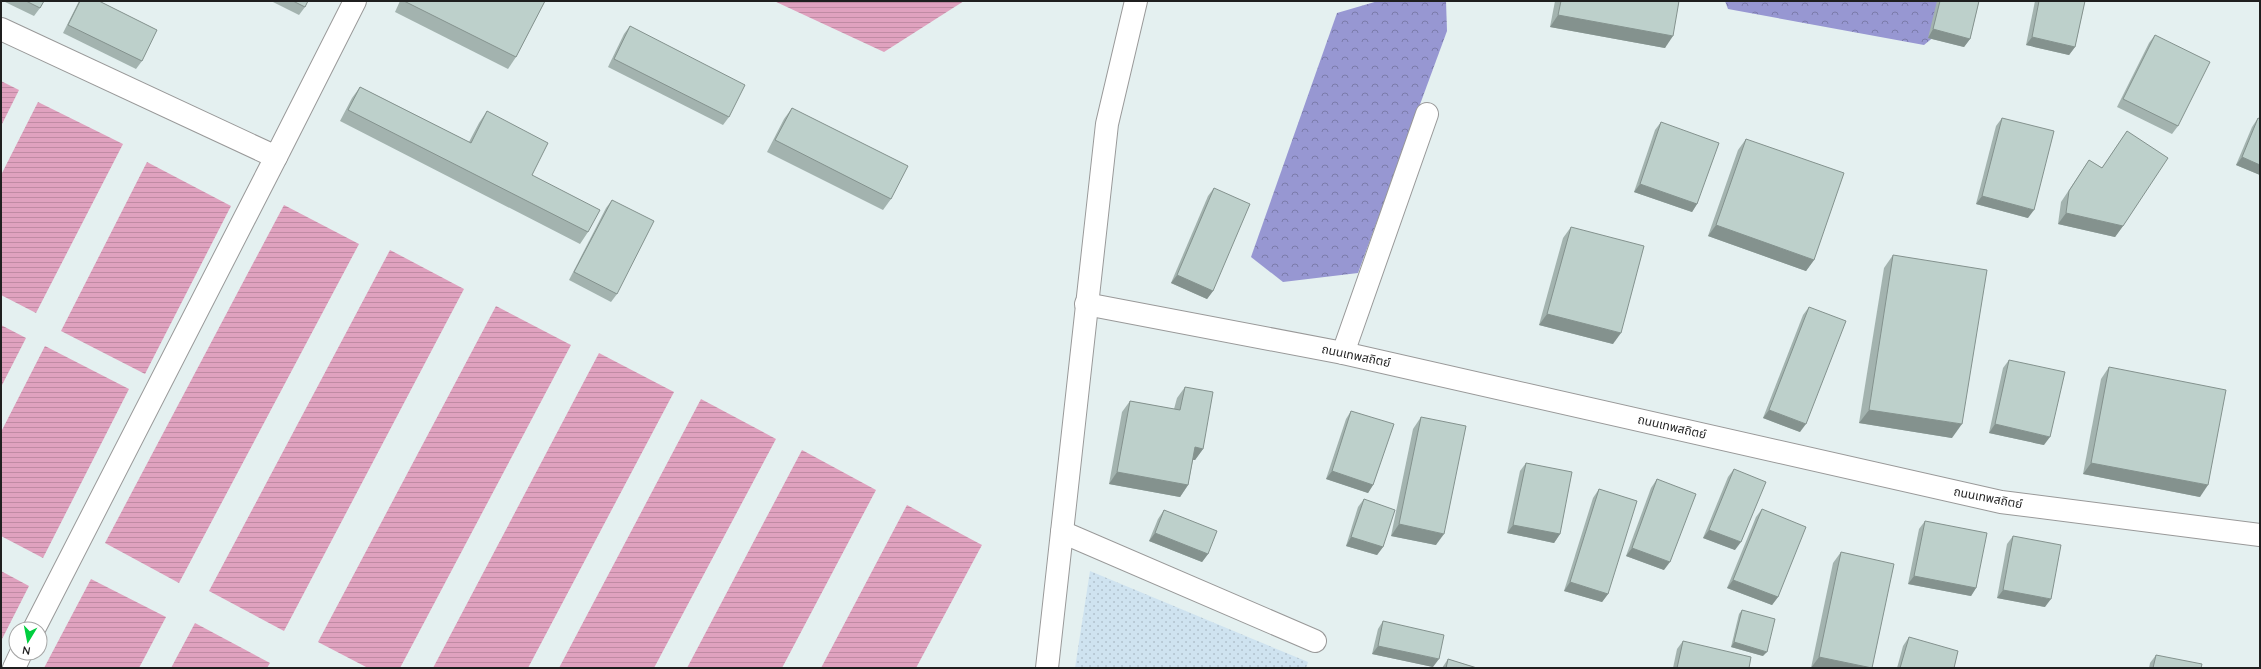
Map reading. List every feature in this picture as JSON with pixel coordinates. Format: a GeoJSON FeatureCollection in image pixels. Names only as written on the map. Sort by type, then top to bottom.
{"type":"FeatureCollection","features":[{"type":"Feature","properties":{"kind":"street"},"geometry":{"type":"LineString","coordinates":[[38,621],[355,1]]}},
{"type":"Feature","properties":{"kind":"street"},"geometry":{"type":"LineString","coordinates":[[1047,668],[1107,124],[1136,1]]}},
{"type":"Feature","properties":{"kind":"street"},"geometry":{"type":"LineString","coordinates":[[1,29],[276,157]]}},
{"type":"Feature","properties":{"kind":"street"},"geometry":{"type":"LineString","coordinates":[[1342,353],[1426,114]]}},
{"type":"Feature","properties":{"kind":"street","name":"ถนนเทพสถิตย์"},"geometry":{"type":"LineString","coordinates":[[1086,304],[1342,353],[2001,502],[2260,534]]}},
{"type":"Feature","properties":{"kind":"street"},"geometry":{"type":"LineString","coordinates":[[1062,532],[1315,640]]}},
{"type":"Feature","properties":{"kind":"shaded area"},"geometry":{"type":"Polygon","coordinates":[[[774,1],[964,1],[884,52],[774,1]]]}},
{"type":"Feature","properties":{"kind":"shaded area"},"geometry":{"type":"Polygon","coordinates":[[[1,81],[19,90],[1,126],[1,81]]]}},
{"type":"Feature","properties":{"kind":"shaded area"},"geometry":{"type":"Polygon","coordinates":[[[38,102],[123,144],[36,313],[1,295],[1,175],[38,102]]]}},
{"type":"Feature","properties":{"kind":"shaded area"},"geometry":{"type":"Polygon","coordinates":[[[147,162],[231,206],[145,374],[61,331],[147,162]]]}},
{"type":"Feature","properties":{"kind":"shaded area"},"geometry":{"type":"Polygon","coordinates":[[[284,205],[359,244],[179,583],[105,543],[284,205]]]}},
{"type":"Feature","properties":{"kind":"shaded area"},"geometry":{"type":"Polygon","coordinates":[[[390,250],[464,289],[284,631],[209,591],[390,250]]]}},
{"type":"Feature","properties":{"kind":"shaded area"},"geometry":{"type":"Polygon","coordinates":[[[496,306],[571,345],[400,668],[368,668],[318,642],[496,306]]]}},
{"type":"Feature","properties":{"kind":"shaded area"},"geometry":{"type":"Polygon","coordinates":[[[1,325],[26,338],[1,387],[1,325]]]}},
{"type":"Feature","properties":{"kind":"shaded area"},"geometry":{"type":"Polygon","coordinates":[[[45,346],[129,389],[43,558],[1,536],[1,432],[45,346]]]}},
{"type":"Feature","properties":{"kind":"shaded area"},"geometry":{"type":"Polygon","coordinates":[[[599,353],[674,392],[528,668],[433,668],[599,353]]]}},
{"type":"Feature","properties":{"kind":"shaded area"},"geometry":{"type":"Polygon","coordinates":[[[701,399],[776,439],[654,668],[559,668],[701,399]]]}},
{"type":"Feature","properties":{"kind":"shaded area"},"geometry":{"type":"Polygon","coordinates":[[[802,450],[876,490],[782,668],[687,668],[802,450]]]}},
{"type":"Feature","properties":{"kind":"shaded area"},"geometry":{"type":"Polygon","coordinates":[[[907,505],[982,545],[916,668],[821,668],[907,505]]]}},
{"type":"Feature","properties":{"kind":"shaded area"},"geometry":{"type":"Polygon","coordinates":[[[1,571],[29,586],[11,621],[8,621],[8,627],[1,641],[1,571]]]}},
{"type":"Feature","properties":{"kind":"shaded area"},"geometry":{"type":"Polygon","coordinates":[[[1090,571],[1308,662],[1306,668],[1075,668],[1090,571]]]}},
{"type":"Feature","properties":{"kind":"shaded area"},"geometry":{"type":"Polygon","coordinates":[[[91,579],[166,617],[139,668],[44,668],[91,579]]]}},
{"type":"Feature","properties":{"kind":"shaded area"},"geometry":{"type":"Polygon","coordinates":[[[195,623],[270,663],[267,668],[171,668],[195,623]]]}},
{"type":"Feature","properties":{"kind":"green space"},"geometry":{"type":"Polygon","coordinates":[[[1378,1],[1446,1],[1447,31],[1358,273],[1283,282],[1251,257],[1337,13],[1378,1]]]}},
{"type":"Feature","properties":{"kind":"green space"},"geometry":{"type":"Polygon","coordinates":[[[1725,1],[1977,1],[1924,45],[1728,9],[1725,1]]]}},
{"type":"Feature","properties":{"kind":"building"},"geometry":{"type":"Polygon","coordinates":[[[26,1],[44,1],[40,8],[26,1]]]}},
{"type":"Feature","properties":{"kind":"building"},"geometry":{"type":"Polygon","coordinates":[[[80,1],[99,1],[157,30],[142,61],[68,25],[80,1]]]}},
{"type":"Feature","properties":{"kind":"building"},"geometry":{"type":"Polygon","coordinates":[[[293,1],[308,1],[305,7],[293,1]]]}},
{"type":"Feature","properties":{"kind":"building"},"geometry":{"type":"Polygon","coordinates":[[[404,1],[545,1],[516,57],[404,1]]]}},
{"type":"Feature","properties":{"kind":"building"},"geometry":{"type":"Polygon","coordinates":[[[1561,1],[1679,1],[1673,36],[1558,15],[1561,1]]]}},
{"type":"Feature","properties":{"kind":"building"},"geometry":{"type":"Polygon","coordinates":[[[1940,1],[1979,1],[1970,39],[1933,29],[1940,1]]]}},
{"type":"Feature","properties":{"kind":"building"},"geometry":{"type":"Polygon","coordinates":[[[2039,1],[2085,1],[2075,47],[2032,37],[2039,1]]]}},
{"type":"Feature","properties":{"kind":"building"},"geometry":{"type":"Polygon","coordinates":[[[630,26],[745,85],[729,117],[614,59],[630,26]]]}},
{"type":"Feature","properties":{"kind":"building"},"geometry":{"type":"Polygon","coordinates":[[[2155,35],[2210,62],[2178,126],[2123,99],[2155,35]]]}},
{"type":"Feature","properties":{"kind":"building"},"geometry":{"type":"Polygon","coordinates":[[[360,87],[471,143],[487,111],[548,143],[532,175],[600,210],[588,232],[348,110],[360,87]]]}},
{"type":"Feature","properties":{"kind":"building"},"geometry":{"type":"Polygon","coordinates":[[[792,108],[908,166],[891,199],[775,140],[792,108]]]}},
{"type":"Feature","properties":{"kind":"building"},"geometry":{"type":"Polygon","coordinates":[[[2002,118],[2054,131],[2034,210],[1982,196],[2002,118]]]}},
{"type":"Feature","properties":{"kind":"building"},"geometry":{"type":"Polygon","coordinates":[[[2258,118],[2260,119],[2260,165],[2242,157],[2258,118]]]}},
{"type":"Feature","properties":{"kind":"building"},"geometry":{"type":"Polygon","coordinates":[[[1661,122],[1719,143],[1697,204],[1640,184],[1661,122]]]}},
{"type":"Feature","properties":{"kind":"building"},"geometry":{"type":"Polygon","coordinates":[[[2127,131],[2168,158],[2123,226],[2066,213],[2069,191],[2089,160],[2102,168],[2127,131]]]}},
{"type":"Feature","properties":{"kind":"building"},"geometry":{"type":"Polygon","coordinates":[[[1746,139],[1844,173],[1814,260],[1716,225],[1746,139]]]}},
{"type":"Feature","properties":{"kind":"building"},"geometry":{"type":"Polygon","coordinates":[[[1214,188],[1250,204],[1213,291],[1177,275],[1214,188]]]}},
{"type":"Feature","properties":{"kind":"building"},"geometry":{"type":"Polygon","coordinates":[[[612,200],[654,221],[617,294],[574,272],[612,200]]]}},
{"type":"Feature","properties":{"kind":"building"},"geometry":{"type":"Polygon","coordinates":[[[1571,227],[1644,246],[1621,333],[1547,314],[1571,227]]]}},
{"type":"Feature","properties":{"kind":"building"},"geometry":{"type":"Polygon","coordinates":[[[1893,255],[1987,270],[1962,424],[1869,410],[1893,255]]]}},
{"type":"Feature","properties":{"kind":"building"},"geometry":{"type":"Polygon","coordinates":[[[1809,307],[1846,321],[1806,424],[1769,410],[1809,307]]]}},
{"type":"Feature","properties":{"kind":"building"},"geometry":{"type":"Polygon","coordinates":[[[2009,360],[2065,372],[2050,437],[1995,424],[2009,360]]]}},
{"type":"Feature","properties":{"kind":"building"},"geometry":{"type":"Polygon","coordinates":[[[2109,367],[2226,390],[2208,485],[2091,463],[2109,367]]]}},
{"type":"Feature","properties":{"kind":"building"},"geometry":{"type":"Polygon","coordinates":[[[1185,387],[1213,392],[1203,449],[1195,447],[1188,485],[1117,472],[1130,401],[1180,410],[1185,387]]]}},
{"type":"Feature","properties":{"kind":"building"},"geometry":{"type":"Polygon","coordinates":[[[1351,411],[1394,424],[1373,485],[1332,471],[1351,411]]]}},
{"type":"Feature","properties":{"kind":"building"},"geometry":{"type":"Polygon","coordinates":[[[1421,417],[1466,426],[1444,534],[1399,524],[1421,417]]]}},
{"type":"Feature","properties":{"kind":"building"},"geometry":{"type":"Polygon","coordinates":[[[1526,463],[1572,472],[1560,534],[1513,525],[1526,463]]]}},
{"type":"Feature","properties":{"kind":"building"},"geometry":{"type":"Polygon","coordinates":[[[1734,469],[1766,482],[1741,542],[1709,530],[1734,469]]]}},
{"type":"Feature","properties":{"kind":"building"},"geometry":{"type":"Polygon","coordinates":[[[1657,479],[1696,494],[1670,562],[1632,548],[1657,479]]]}},
{"type":"Feature","properties":{"kind":"building"},"geometry":{"type":"Polygon","coordinates":[[[1599,489],[1637,501],[1608,594],[1570,582],[1599,489]]]}},
{"type":"Feature","properties":{"kind":"building"},"geometry":{"type":"Polygon","coordinates":[[[1364,499],[1395,510],[1383,547],[1351,537],[1364,499]]]}},
{"type":"Feature","properties":{"kind":"building"},"geometry":{"type":"Polygon","coordinates":[[[1762,509],[1806,527],[1778,597],[1733,580],[1762,509]]]}},
{"type":"Feature","properties":{"kind":"building"},"geometry":{"type":"Polygon","coordinates":[[[1164,510],[1217,531],[1208,554],[1155,533],[1164,510]]]}},
{"type":"Feature","properties":{"kind":"building"},"geometry":{"type":"Polygon","coordinates":[[[1925,521],[1987,533],[1976,588],[1914,576],[1925,521]]]}},
{"type":"Feature","properties":{"kind":"building"},"geometry":{"type":"Polygon","coordinates":[[[2013,536],[2061,545],[2051,599],[2003,590],[2013,536]]]}},
{"type":"Feature","properties":{"kind":"building"},"geometry":{"type":"Polygon","coordinates":[[[1841,552],[1894,564],[1872,668],[1819,657],[1841,552]]]}},
{"type":"Feature","properties":{"kind":"building"},"geometry":{"type":"Polygon","coordinates":[[[1742,610],[1775,619],[1767,652],[1734,642],[1742,610]]]}},
{"type":"Feature","properties":{"kind":"building"},"geometry":{"type":"Polygon","coordinates":[[[1383,621],[1444,635],[1439,659],[1378,646],[1383,621]]]}},
{"type":"Feature","properties":{"kind":"building"},"geometry":{"type":"Polygon","coordinates":[[[1909,637],[1958,651],[1954,668],[1900,668],[1909,637]]]}},
{"type":"Feature","properties":{"kind":"building"},"geometry":{"type":"Polygon","coordinates":[[[1683,641],[1751,657],[1749,668],[1677,668],[1683,641]]]}},
{"type":"Feature","properties":{"kind":"building"},"geometry":{"type":"Polygon","coordinates":[[[2156,655],[2202,664],[2201,668],[2153,668],[2156,655]]]}},
{"type":"Feature","properties":{"kind":"building"},"geometry":{"type":"Polygon","coordinates":[[[1448,659],[1477,668],[1446,668],[1448,659]]]}}]}
